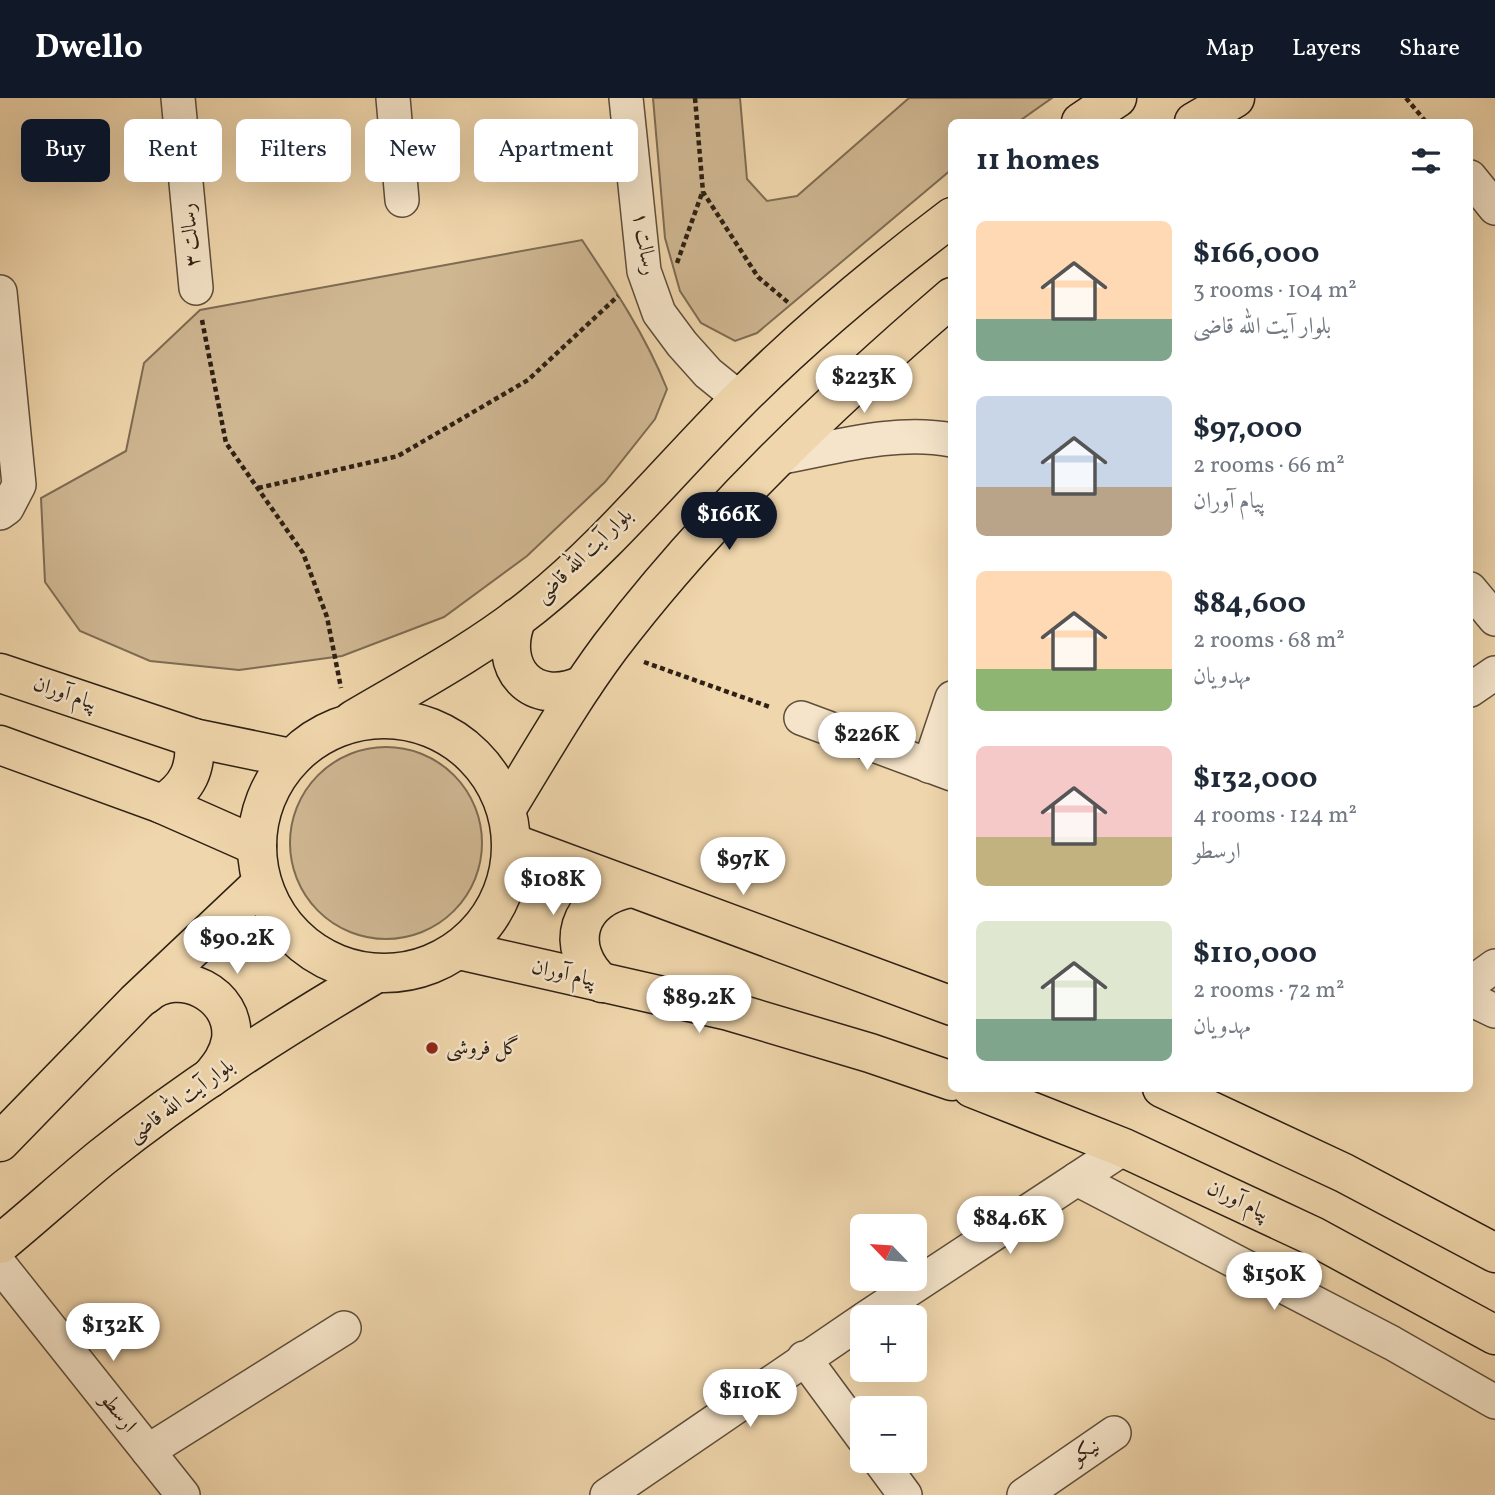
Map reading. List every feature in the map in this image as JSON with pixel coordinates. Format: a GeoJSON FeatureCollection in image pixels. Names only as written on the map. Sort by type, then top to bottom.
{"type":"FeatureCollection","features":[{"type":"Feature","properties":{"kind":"main road"},"geometry":{"type":"LineString","coordinates":[[1086,119],[1117,98]]}},
{"type":"Feature","properties":{"kind":"main road"},"geometry":{"type":"LineString","coordinates":[[1199,119],[1235,98]]}},
{"type":"Feature","properties":{"kind":"main road","name":"بلوار آیت ‌الله قاضی"},"geometry":{"type":"LineString","coordinates":[[348,723],[479,646],[533,606],[584,560],[740,399],[817,327],[948,220]]}},
{"type":"Feature","properties":{"kind":"main road"},"geometry":{"type":"LineString","coordinates":[[509,825],[583,685],[608,649],[690,550],[777,458],[876,362],[948,300]]}},
{"type":"Feature","properties":{"kind":"main road"},"geometry":{"type":"LineString","coordinates":[[517,618],[510,633],[509,649],[513,665],[523,679],[536,688],[552,693],[568,692],[583,685]]}},
{"type":"Feature","properties":{"kind":"main road","name":"پیام آوران"},"geometry":{"type":"LineString","coordinates":[[0,673],[194,738],[291,758]]}},
{"type":"Feature","properties":{"kind":"main road"},"geometry":{"type":"LineString","coordinates":[[387,718],[426,725],[461,743],[489,772],[509,825],[509,874],[498,903],[481,929],[459,950],[419,969],[374,974],[337,965],[304,946],[278,918],[262,883],[257,846],[261,814],[273,784],[291,758],[317,737],[348,723],[387,718]]}},
{"type":"Feature","properties":{"kind":"main road"},"geometry":{"type":"LineString","coordinates":[[162,804],[176,796],[186,784],[194,762],[194,738]]}},
{"type":"Feature","properties":{"kind":"main road"},"geometry":{"type":"LineString","coordinates":[[0,745],[162,804],[257,846]]}},
{"type":"Feature","properties":{"kind":"main road"},"geometry":{"type":"LineString","coordinates":[[509,825],[631,888],[948,1005]]}},
{"type":"Feature","properties":{"kind":"main road"},"geometry":{"type":"LineString","coordinates":[[0,1142],[136,1002],[262,883]]}},
{"type":"Feature","properties":{"kind":"main road"},"geometry":{"type":"LineString","coordinates":[[602,983],[590,972],[582,958],[579,941],[581,925],[589,910],[600,899],[615,891],[631,888]]}},
{"type":"Feature","properties":{"kind":"main road","name":"پیام آوران"},"geometry":{"type":"LineString","coordinates":[[459,950],[729,1011],[948,1080]]}},
{"type":"Feature","properties":{"kind":"main road","name":"بلوار آیت ‌الله قاضی"},"geometry":{"type":"LineString","coordinates":[[0,1244],[103,1157],[210,1078],[374,974]]}},
{"type":"Feature","properties":{"kind":"main road"},"geometry":{"type":"LineString","coordinates":[[136,1002],[153,987],[175,982],[197,985],[216,997],[228,1016],[231,1039],[225,1060],[210,1078]]}},
{"type":"Feature","properties":{"kind":"main road","name":"پیام آوران"},"geometry":{"type":"LineString","coordinates":[[982,1092],[1124,1148],[1313,1236],[1495,1335]]}},
{"type":"Feature","properties":{"kind":"main road"},"geometry":{"type":"LineString","coordinates":[[1170,1092],[1344,1173],[1495,1253]]}},
{"type":"Feature","properties":{"kind":"street","name":"رسالت ۳"},"geometry":{"type":"LineString","coordinates":[[178,98],[196,288]]}},
{"type":"Feature","properties":{"kind":"street"},"geometry":{"type":"LineString","coordinates":[[393,98],[402,200]]}},
{"type":"Feature","properties":{"kind":"street","name":"رسالت ۱"},"geometry":{"type":"LineString","coordinates":[[626,98],[645,271],[659,313],[708,373],[740,399]]}},
{"type":"Feature","properties":{"kind":"street"},"geometry":{"type":"LineString","coordinates":[[1473,181],[1495,208]]}},
{"type":"Feature","properties":{"kind":"street"},"geometry":{"type":"LineString","coordinates":[[0,292],[19,485],[7,508],[0,513]]}},
{"type":"Feature","properties":{"kind":"street"},"geometry":{"type":"LineString","coordinates":[[777,458],[917,436],[948,440]]}},
{"type":"Feature","properties":{"kind":"street"},"geometry":{"type":"LineString","coordinates":[[1473,593],[1495,619]]}},
{"type":"Feature","properties":{"kind":"street"},"geometry":{"type":"LineString","coordinates":[[1473,688],[1495,673]]}},
{"type":"Feature","properties":{"kind":"street"},"geometry":{"type":"LineString","coordinates":[[801,719],[941,770],[948,724]]}},
{"type":"Feature","properties":{"kind":"street"},"geometry":{"type":"LineString","coordinates":[[1473,982],[1495,966]]}},
{"type":"Feature","properties":{"kind":"street"},"geometry":{"type":"LineString","coordinates":[[1473,1000],[1495,1011]]}},
{"type":"Feature","properties":{"kind":"street"},"geometry":{"type":"LineString","coordinates":[[885,1305],[1124,1148]]}},
{"type":"Feature","properties":{"kind":"street"},"geometry":{"type":"LineString","coordinates":[[1077,1179],[1392,1343],[1495,1402]]}},
{"type":"Feature","properties":{"kind":"street","name":"ارسطو"},"geometry":{"type":"LineString","coordinates":[[0,1265],[148,1451],[175,1493]]}},
{"type":"Feature","properties":{"kind":"street"},"geometry":{"type":"LineString","coordinates":[[148,1451],[344,1328]]}},
{"type":"Feature","properties":{"kind":"street"},"geometry":{"type":"LineString","coordinates":[[607,1495],[850,1328]]}},
{"type":"Feature","properties":{"kind":"street"},"geometry":{"type":"LineString","coordinates":[[804,1358],[850,1420]]}},
{"type":"Feature","properties":{"kind":"street","name":"نیکو"},"geometry":{"type":"LineString","coordinates":[[1024,1495],[1114,1433]]}},
{"type":"Feature","properties":{"kind":"street"},"geometry":{"type":"LineString","coordinates":[[889,1473],[905,1495]]}},
{"type":"Feature","properties":{"kind":"path"},"geometry":{"type":"LineString","coordinates":[[659,313],[703,192],[695,98]]}},
{"type":"Feature","properties":{"kind":"path"},"geometry":{"type":"LineString","coordinates":[[1406,98],[1424,119]]}},
{"type":"Feature","properties":{"kind":"path"},"geometry":{"type":"LineString","coordinates":[[703,192],[758,277],[817,327]]}},
{"type":"Feature","properties":{"kind":"path"},"geometry":{"type":"LineString","coordinates":[[258,488],[398,456],[528,380],[645,271]]}},
{"type":"Feature","properties":{"kind":"path"},"geometry":{"type":"LineString","coordinates":[[196,288],[226,443],[303,553],[327,617],[348,723]]}},
{"type":"Feature","properties":{"kind":"path"},"geometry":{"type":"LineString","coordinates":[[608,649],[801,719]]}},
{"type":"Feature","properties":{"kind":"shaded area"},"geometry":{"type":"Polygon","coordinates":[[[653,98],[740,98],[747,179],[767,201],[797,196],[909,98],[1052,98],[1022,119],[948,119],[948,172],[757,333],[735,341],[701,323],[680,291],[665,238],[653,98]]]}},
{"type":"Feature","properties":{"kind":"shaded area"},"geometry":{"type":"Polygon","coordinates":[[[582,240],[639,331],[667,389],[655,419],[605,482],[527,556],[444,617],[342,656],[239,670],[150,661],[80,631],[45,582],[41,498],[126,451],[144,363],[200,310],[582,240]]]}},
{"type":"Feature","properties":{"kind":"shaded area"},"geometry":{"type":"Polygon","coordinates":[[[386,747],[423,754],[454,775],[475,806],[482,843],[475,880],[454,911],[423,932],[386,939],[349,932],[318,911],[297,880],[290,843],[297,806],[318,775],[349,754],[386,747]]]}},
{"type":"Feature","properties":{"kind":"place","name":"گل فروشی"},"geometry":{"type":"Point","coordinates":[432,1048]}}]}
